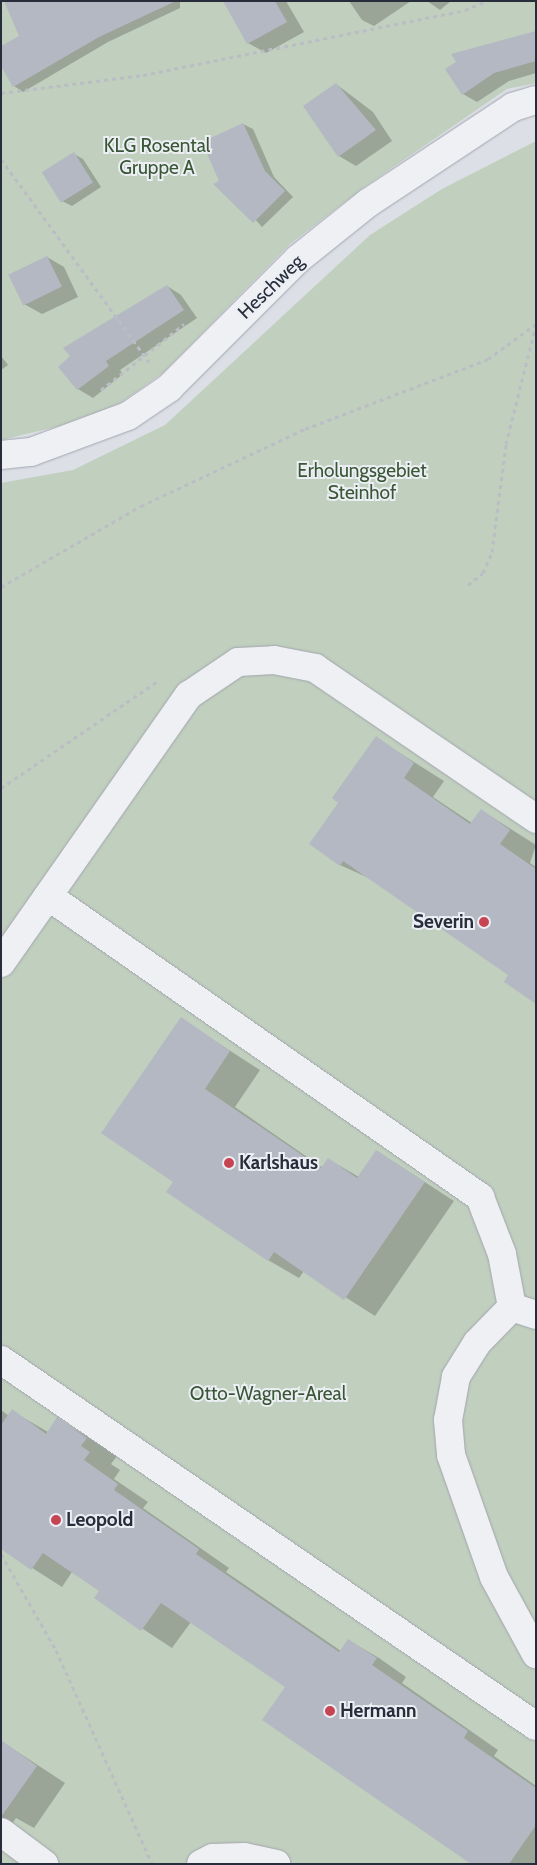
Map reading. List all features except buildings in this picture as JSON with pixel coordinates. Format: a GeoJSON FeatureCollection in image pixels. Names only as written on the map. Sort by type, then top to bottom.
{"type":"FeatureCollection","features":[{"type":"Feature","properties":{"kind":"street","name":"Heschweg"},"geometry":{"type":"LineString","coordinates":[[1,455],[31,452],[100,429],[169,388],[298,260],[368,203],[513,107],[536,100]]}},
{"type":"Feature","properties":{"kind":"street"},"geometry":{"type":"LineString","coordinates":[[1,963],[189,695],[238,662],[274,660],[316,668],[536,819]]}},
{"type":"Feature","properties":{"kind":"street"},"geometry":{"type":"LineString","coordinates":[[48,896],[480,1197],[524,1311],[477,1343],[456,1376],[448,1420],[452,1455],[494,1578],[536,1654]]}},
{"type":"Feature","properties":{"kind":"street"},"geometry":{"type":"LineString","coordinates":[[1,1360],[536,1726]]}},
{"type":"Feature","properties":{"kind":"street"},"geometry":{"type":"LineString","coordinates":[[1,1832],[44,1864]]}},
{"type":"Feature","properties":{"kind":"street"},"geometry":{"type":"LineString","coordinates":[[201,1864],[213,1858],[244,1856],[276,1864]]}},
{"type":"Feature","properties":{"kind":"path"},"geometry":{"type":"LineString","coordinates":[[1,93],[143,75],[465,10],[486,1]]}},
{"type":"Feature","properties":{"kind":"path"},"geometry":{"type":"LineString","coordinates":[[1,160],[169,388]]}},
{"type":"Feature","properties":{"kind":"path"},"geometry":{"type":"LineString","coordinates":[[468,585],[483,572],[492,552],[506,444],[536,324]]}},
{"type":"Feature","properties":{"kind":"path"},"geometry":{"type":"LineString","coordinates":[[1,587],[141,506],[305,429],[480,363],[514,344],[536,324]]}},
{"type":"Feature","properties":{"kind":"path"},"geometry":{"type":"LineString","coordinates":[[1,788],[159,680],[189,695]]}},
{"type":"Feature","properties":{"kind":"path"},"geometry":{"type":"LineString","coordinates":[[1,1554],[56,1650],[152,1864]]}},
{"type":"Feature","properties":{"kind":"green space","name":"KLG Rosental Gruppe A"},"geometry":{"type":"Polygon","coordinates":[[[1,1],[536,1],[536,83],[507,89],[367,185],[290,244],[164,372],[119,404],[60,426],[1,440],[1,1]]]}},
{"type":"Feature","properties":{"kind":"green space","name":"Otto-Wagner-Areal"},"geometry":{"type":"Polygon","coordinates":[[[536,141],[536,1864],[1,1864],[1,483],[73,470],[165,425],[370,235],[442,189],[536,141]]]}},
{"type":"Feature","properties":{"kind":"place","name":"Severin"},"geometry":{"type":"Point","coordinates":[484,922]}},
{"type":"Feature","properties":{"kind":"place","name":"Karlshaus"},"geometry":{"type":"Point","coordinates":[229,1163]}},
{"type":"Feature","properties":{"kind":"place","name":"Leopold"},"geometry":{"type":"Point","coordinates":[56,1520]}},
{"type":"Feature","properties":{"kind":"place","name":"Hermann"},"geometry":{"type":"Point","coordinates":[330,1711]}},
{"type":"Feature","properties":{"kind":"park label","name":"Erholungsgebiet Steinhof"},"geometry":{"type":"Point","coordinates":[362,482]}}]}
